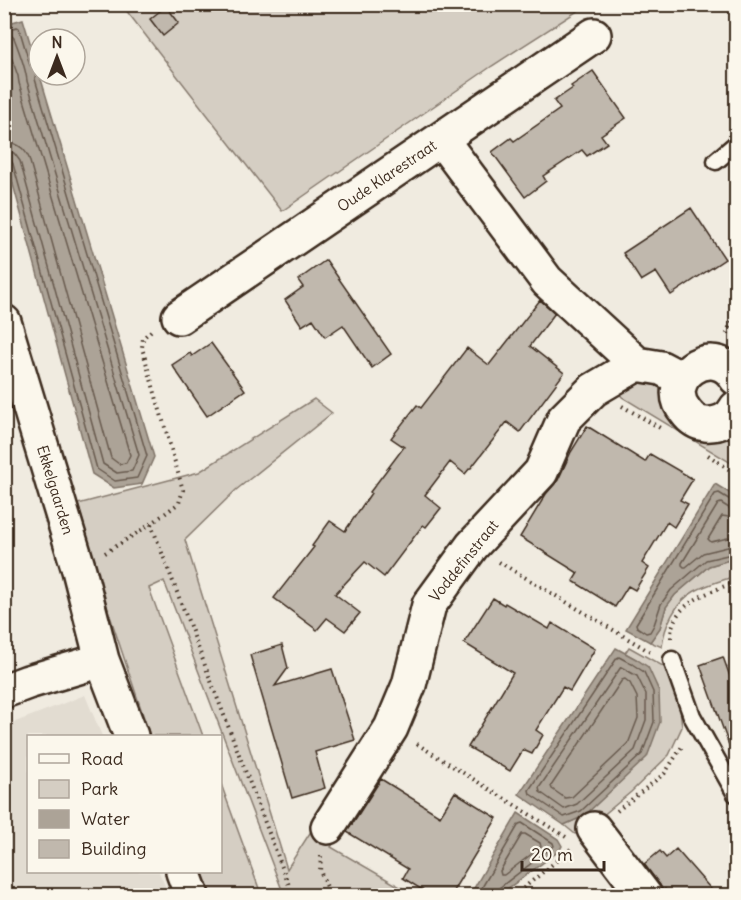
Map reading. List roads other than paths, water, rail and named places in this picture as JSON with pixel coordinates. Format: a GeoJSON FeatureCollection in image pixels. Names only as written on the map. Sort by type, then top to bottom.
{"type":"FeatureCollection","features":[{"type":"Feature","properties":{"kind":"street","name":"Oude Klarestraat"},"geometry":{"type":"LineString","coordinates":[[179,317],[594,35]]}},
{"type":"Feature","properties":{"kind":"street"},"geometry":{"type":"LineString","coordinates":[[441,139],[547,281],[637,364],[661,368],[682,379]]}},
{"type":"Feature","properties":{"kind":"street","name":"Ekkelgaarden"},"geometry":{"type":"LineString","coordinates":[[4,322],[79,570],[102,660],[131,735]]}},
{"type":"Feature","properties":{"kind":"street"},"geometry":{"type":"LineString","coordinates":[[736,378],[728,368],[719,363],[702,363],[687,372],[679,389],[679,399],[683,409],[689,417],[698,422],[718,423],[728,419],[736,411]]}},
{"type":"Feature","properties":{"kind":"street","name":"Voddefinstraat"},"geometry":{"type":"LineString","coordinates":[[328,827],[392,728],[409,685],[429,605],[472,546],[541,472],[564,419],[593,390],[637,364]]}},
{"type":"Feature","properties":{"kind":"street"},"geometry":{"type":"LineString","coordinates":[[4,691],[102,660]]}},
{"type":"Feature","properties":{"kind":"street"},"geometry":{"type":"LineString","coordinates":[[581,834],[645,896]]}},
{"type":"Feature","properties":{"kind":"street"},"geometry":{"type":"LineString","coordinates":[[183,873],[192,896]]}},
{"type":"Feature","properties":{"kind":"lane"},"geometry":{"type":"LineString","coordinates":[[716,161],[736,144]]}},
{"type":"Feature","properties":{"kind":"lane"},"geometry":{"type":"LineString","coordinates":[[672,660],[692,716],[736,794]]}},
{"type":"Feature","properties":{"kind":"water"},"geometry":{"type":"Polygon","coordinates":[[[23,19],[27,32],[27,87],[43,87],[154,457],[142,484],[114,488],[92,474],[5,155],[5,24],[23,19]]]}},
{"type":"Feature","properties":{"kind":"water"},"geometry":{"type":"Polygon","coordinates":[[[715,484],[736,497],[736,558],[709,566],[675,595],[666,607],[660,628],[650,642],[626,629],[715,484]]]}},
{"type":"Feature","properties":{"kind":"water"},"geometry":{"type":"Polygon","coordinates":[[[616,648],[648,667],[659,691],[660,722],[647,757],[584,816],[564,825],[519,794],[616,648]]]}},
{"type":"Feature","properties":{"kind":"water"},"geometry":{"type":"Polygon","coordinates":[[[518,813],[558,839],[562,846],[559,851],[499,895],[470,895],[518,813]]]}}]}
